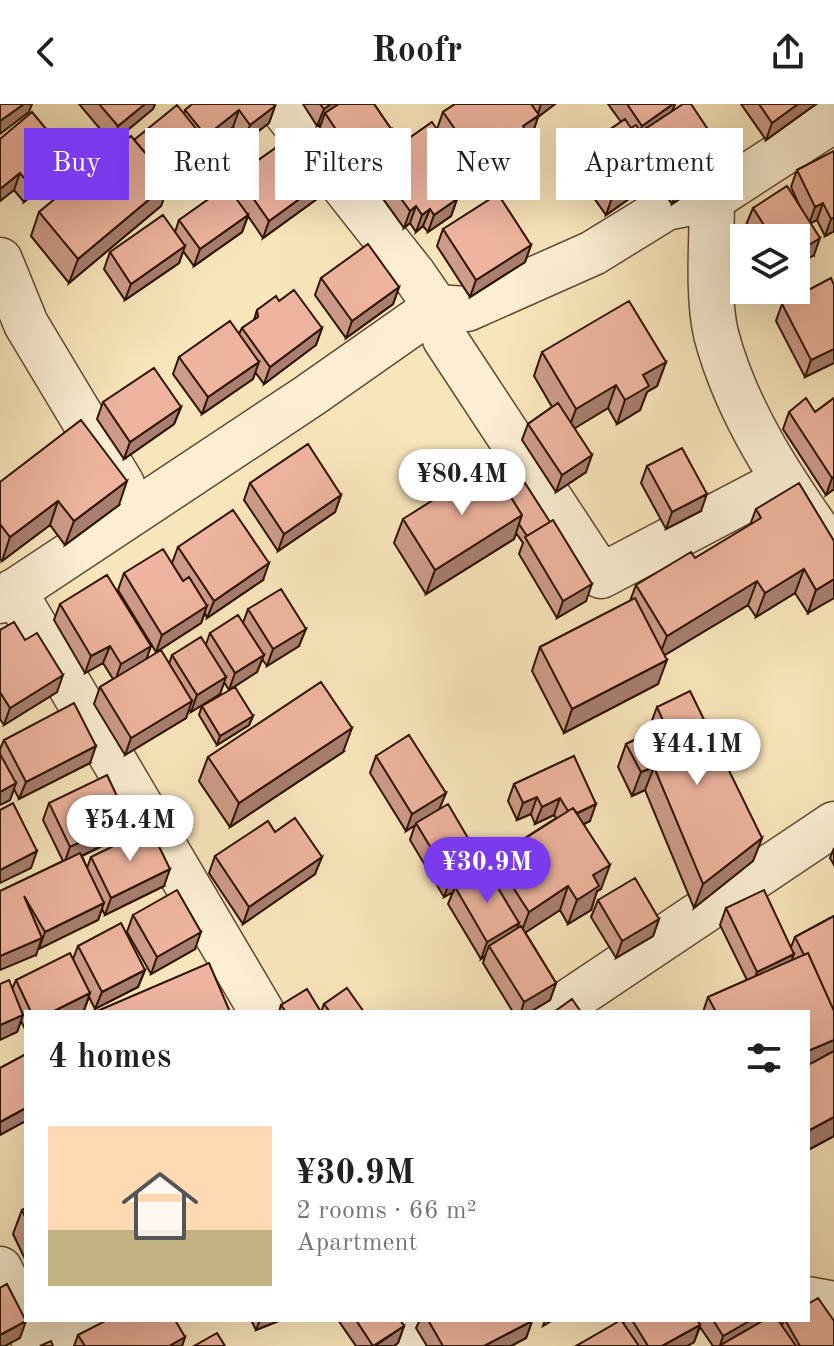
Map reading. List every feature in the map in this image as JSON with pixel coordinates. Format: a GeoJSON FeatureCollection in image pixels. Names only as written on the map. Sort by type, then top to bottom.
{"type":"FeatureCollection","features":[{"type":"Feature","properties":{"kind":"street"},"geometry":{"type":"LineString","coordinates":[[279,104],[436,307],[445,339],[601,576],[784,480]]}},
{"type":"Feature","properties":{"kind":"street"},"geometry":{"type":"LineString","coordinates":[[743,179],[834,120]]}},
{"type":"Feature","properties":{"kind":"street"},"geometry":{"type":"LineString","coordinates":[[261,1010],[7,596],[436,307],[467,309],[593,253],[666,208],[707,200]]}},
{"type":"Feature","properties":{"kind":"street"},"geometry":{"type":"LineString","coordinates":[[712,200],[715,331],[737,395],[784,480],[834,554]]}},
{"type":"Feature","properties":{"kind":"street"},"geometry":{"type":"LineString","coordinates":[[0,260],[26,324],[137,510]]}},
{"type":"Feature","properties":{"kind":"street"},"geometry":{"type":"LineString","coordinates":[[565,1008],[834,824]]}},
{"type":"Feature","properties":{"kind":"street"},"geometry":{"type":"LineString","coordinates":[[0,1269],[24,1318]]}},
{"type":"Feature","properties":{"kind":"street"},"geometry":{"type":"LineString","coordinates":[[26,1322],[38,1346],[82,1322]]}},
{"type":"Feature","properties":{"kind":"street"},"geometry":{"type":"LineString","coordinates":[[396,1322],[410,1346]]}},
{"type":"Feature","properties":{"kind":"building"},"geometry":{"type":"Polygon","coordinates":[[[0,104],[24,104],[0,121],[0,104]]]}},
{"type":"Feature","properties":{"kind":"building"},"geometry":{"type":"Polygon","coordinates":[[[99,104],[145,104],[118,126],[99,104]]]}},
{"type":"Feature","properties":{"kind":"building"},"geometry":{"type":"Polygon","coordinates":[[[192,104],[275,106],[250,125],[239,110],[216,128],[200,128],[185,110],[192,104]]]}},
{"type":"Feature","properties":{"kind":"building"},"geometry":{"type":"Polygon","coordinates":[[[339,104],[374,104],[390,128],[335,128],[325,113],[339,104]]]}},
{"type":"Feature","properties":{"kind":"building"},"geometry":{"type":"Polygon","coordinates":[[[455,104],[531,104],[539,115],[524,128],[454,128],[443,112],[455,104]]]}},
{"type":"Feature","properties":{"kind":"building"},"geometry":{"type":"Polygon","coordinates":[[[627,104],[673,104],[642,126],[627,104]]]}},
{"type":"Feature","properties":{"kind":"building"},"geometry":{"type":"Polygon","coordinates":[[[683,104],[691,104],[707,128],[647,128],[683,104]]]}},
{"type":"Feature","properties":{"kind":"building"},"geometry":{"type":"Polygon","coordinates":[[[759,104],[798,104],[772,123],[759,104]]]}},
{"type":"Feature","properties":{"kind":"building"},"geometry":{"type":"Polygon","coordinates":[[[177,105],[195,128],[149,128],[177,105]]]}},
{"type":"Feature","properties":{"kind":"building"},"geometry":{"type":"Polygon","coordinates":[[[32,112],[45,128],[24,128],[24,178],[20,173],[0,189],[0,139],[32,112]]]}},
{"type":"Feature","properties":{"kind":"building"},"geometry":{"type":"Polygon","coordinates":[[[625,119],[631,128],[612,128],[625,119]]]}},
{"type":"Feature","properties":{"kind":"building"},"geometry":{"type":"Polygon","coordinates":[[[432,122],[436,128],[427,128],[427,200],[456,200],[434,215],[430,209],[422,215],[416,206],[410,211],[402,200],[411,200],[411,137],[432,122]]]}},
{"type":"Feature","properties":{"kind":"building"},"geometry":{"type":"Polygon","coordinates":[[[145,131],[145,153],[134,140],[145,131]]]}},
{"type":"Feature","properties":{"kind":"building"},"geometry":{"type":"Polygon","coordinates":[[[131,136],[145,153],[145,200],[148,200],[78,259],[39,212],[54,200],[129,200],[131,136]]]}},
{"type":"Feature","properties":{"kind":"building"},"geometry":{"type":"Polygon","coordinates":[[[275,148],[275,200],[298,200],[269,221],[254,200],[259,200],[259,160],[275,148]]]}},
{"type":"Feature","properties":{"kind":"building"},"geometry":{"type":"Polygon","coordinates":[[[834,151],[834,217],[831,219],[823,203],[815,207],[797,170],[834,151]]]}},
{"type":"Feature","properties":{"kind":"building"},"geometry":{"type":"Polygon","coordinates":[[[787,186],[820,238],[810,244],[810,224],[763,224],[753,208],[787,186]]]}},
{"type":"Feature","properties":{"kind":"building"},"geometry":{"type":"Polygon","coordinates":[[[207,200],[237,200],[248,215],[200,249],[179,220],[207,200]]]}},
{"type":"Feature","properties":{"kind":"building"},"geometry":{"type":"Polygon","coordinates":[[[489,200],[502,200],[531,245],[476,280],[443,229],[489,200]]]}},
{"type":"Feature","properties":{"kind":"building"},"geometry":{"type":"Polygon","coordinates":[[[163,215],[185,246],[131,284],[110,252],[163,215]]]}},
{"type":"Feature","properties":{"kind":"building"},"geometry":{"type":"Polygon","coordinates":[[[368,244],[399,287],[352,321],[321,278],[368,244]]]}},
{"type":"Feature","properties":{"kind":"building"},"geometry":{"type":"Polygon","coordinates":[[[831,278],[834,285],[834,349],[811,360],[782,304],[810,304],[810,289],[831,278]]]}},
{"type":"Feature","properties":{"kind":"building"},"geometry":{"type":"Polygon","coordinates":[[[294,290],[322,328],[270,367],[242,328],[258,317],[257,310],[276,296],[279,301],[294,290]]]}},
{"type":"Feature","properties":{"kind":"building"},"geometry":{"type":"Polygon","coordinates":[[[629,301],[666,362],[643,375],[649,386],[625,400],[616,385],[576,409],[542,352],[629,301]]]}},
{"type":"Feature","properties":{"kind":"building"},"geometry":{"type":"Polygon","coordinates":[[[230,321],[259,362],[208,397],[179,357],[230,321]]]}},
{"type":"Feature","properties":{"kind":"building"},"geometry":{"type":"Polygon","coordinates":[[[154,368],[181,407],[130,442],[103,402],[154,368]]]}},
{"type":"Feature","properties":{"kind":"building"},"geometry":{"type":"Polygon","coordinates":[[[806,398],[815,412],[834,398],[832,478],[789,412],[806,398]]]}},
{"type":"Feature","properties":{"kind":"building"},"geometry":{"type":"Polygon","coordinates":[[[558,403],[592,455],[562,475],[528,424],[558,403]]]}},
{"type":"Feature","properties":{"kind":"building"},"geometry":{"type":"Polygon","coordinates":[[[81,420],[127,481],[74,521],[58,501],[10,537],[0,524],[0,482],[81,420]]]}},
{"type":"Feature","properties":{"kind":"building"},"geometry":{"type":"Polygon","coordinates":[[[308,444],[341,495],[284,534],[250,483],[308,444]]]}},
{"type":"Feature","properties":{"kind":"building"},"geometry":{"type":"Polygon","coordinates":[[[682,448],[707,494],[672,512],[647,466],[682,448]]]}},
{"type":"Feature","properties":{"kind":"building"},"geometry":{"type":"Polygon","coordinates":[[[490,464],[522,515],[435,570],[403,519],[490,464]]]}},
{"type":"Feature","properties":{"kind":"building"},"geometry":{"type":"Polygon","coordinates":[[[525,483],[550,522],[527,536],[519,524],[522,515],[509,494],[525,483]]]}},
{"type":"Feature","properties":{"kind":"building"},"geometry":{"type":"Polygon","coordinates":[[[799,483],[834,541],[834,579],[816,590],[804,569],[765,593],[757,581],[667,636],[636,585],[691,552],[695,558],[761,518],[756,509],[799,483]]]}},
{"type":"Feature","properties":{"kind":"building"},"geometry":{"type":"Polygon","coordinates":[[[233,510],[269,563],[214,601],[178,547],[233,510]]]}},
{"type":"Feature","properties":{"kind":"building"},"geometry":{"type":"Polygon","coordinates":[[[553,520],[592,584],[563,601],[525,537],[553,520]]]}},
{"type":"Feature","properties":{"kind":"building"},"geometry":{"type":"Polygon","coordinates":[[[163,549],[183,581],[189,577],[207,606],[162,635],[124,573],[163,549]]]}},
{"type":"Feature","properties":{"kind":"building"},"geometry":{"type":"Polygon","coordinates":[[[107,575],[151,646],[121,664],[110,646],[91,656],[60,604],[107,575]]]}},
{"type":"Feature","properties":{"kind":"building"},"geometry":{"type":"Polygon","coordinates":[[[281,589],[306,629],[273,649],[248,609],[281,589]]]}},
{"type":"Feature","properties":{"kind":"building"},"geometry":{"type":"Polygon","coordinates":[[[635,598],[667,660],[572,709],[540,647],[635,598]]]}},
{"type":"Feature","properties":{"kind":"building"},"geometry":{"type":"Polygon","coordinates":[[[238,615],[264,655],[235,673],[210,633],[238,615]]]}},
{"type":"Feature","properties":{"kind":"building"},"geometry":{"type":"Polygon","coordinates":[[[14,622],[25,640],[37,633],[63,675],[10,708],[0,692],[0,630],[14,622]]]}},
{"type":"Feature","properties":{"kind":"building"},"geometry":{"type":"Polygon","coordinates":[[[201,637],[226,677],[197,695],[172,655],[201,637]]]}},
{"type":"Feature","properties":{"kind":"building"},"geometry":{"type":"Polygon","coordinates":[[[161,650],[192,701],[131,738],[100,687],[161,650]]]}},
{"type":"Feature","properties":{"kind":"building"},"geometry":{"type":"Polygon","coordinates":[[[321,682],[352,728],[239,803],[208,757],[321,682]]]}},
{"type":"Feature","properties":{"kind":"building"},"geometry":{"type":"Polygon","coordinates":[[[235,687],[253,716],[220,736],[202,706],[235,687]]]}},
{"type":"Feature","properties":{"kind":"building"},"geometry":{"type":"Polygon","coordinates":[[[690,691],[762,838],[703,884],[654,767],[641,772],[626,744],[665,725],[657,707],[690,691]]]}},
{"type":"Feature","properties":{"kind":"building"},"geometry":{"type":"Polygon","coordinates":[[[74,703],[96,746],[26,782],[4,740],[74,703]]]}},
{"type":"Feature","properties":{"kind":"building"},"geometry":{"type":"Polygon","coordinates":[[[409,735],[446,793],[412,814],[376,756],[409,735]]]}},
{"type":"Feature","properties":{"kind":"building"},"geometry":{"type":"Polygon","coordinates":[[[0,754],[16,783],[0,792],[0,754]]]}},
{"type":"Feature","properties":{"kind":"building"},"geometry":{"type":"Polygon","coordinates":[[[574,756],[596,804],[577,813],[573,808],[568,811],[560,798],[542,807],[537,797],[523,803],[514,784],[574,756]]]}},
{"type":"Feature","properties":{"kind":"building"},"geometry":{"type":"Polygon","coordinates":[[[107,775],[125,813],[107,822],[110,828],[70,847],[49,803],[107,775]]]}},
{"type":"Feature","properties":{"kind":"building"},"geometry":{"type":"Polygon","coordinates":[[[13,803],[37,851],[0,870],[0,810],[13,803]]]}},
{"type":"Feature","properties":{"kind":"building"},"geometry":{"type":"Polygon","coordinates":[[[448,804],[482,862],[450,880],[416,823],[448,804]]]}},
{"type":"Feature","properties":{"kind":"building"},"geometry":{"type":"Polygon","coordinates":[[[573,808],[610,865],[593,875],[599,886],[577,900],[568,886],[529,912],[494,858],[573,808]]]}},
{"type":"Feature","properties":{"kind":"building"},"geometry":{"type":"Polygon","coordinates":[[[295,818],[322,857],[249,907],[215,856],[268,821],[275,832],[295,818]]]}},
{"type":"Feature","properties":{"kind":"building"},"geometry":{"type":"Polygon","coordinates":[[[150,828],[170,869],[111,898],[91,857],[150,828]]]}},
{"type":"Feature","properties":{"kind":"building"},"geometry":{"type":"Polygon","coordinates":[[[80,853],[104,903],[45,932],[24,896],[42,938],[0,956],[0,891],[80,853]]]}},
{"type":"Feature","properties":{"kind":"building"},"geometry":{"type":"Polygon","coordinates":[[[486,868],[519,923],[487,942],[455,887],[486,868]]]}},
{"type":"Feature","properties":{"kind":"building"},"geometry":{"type":"Polygon","coordinates":[[[635,878],[659,919],[622,941],[598,900],[635,878]]]}},
{"type":"Feature","properties":{"kind":"building"},"geometry":{"type":"Polygon","coordinates":[[[177,890],[201,932],[157,957],[133,915],[177,890]]]}},
{"type":"Feature","properties":{"kind":"building"},"geometry":{"type":"Polygon","coordinates":[[[764,890],[794,954],[757,972],[726,908],[764,890]]]}},
{"type":"Feature","properties":{"kind":"building"},"geometry":{"type":"Polygon","coordinates":[[[834,916],[834,1011],[808,953],[804,955],[795,937],[834,916]]]}},
{"type":"Feature","properties":{"kind":"building"},"geometry":{"type":"Polygon","coordinates":[[[121,923],[145,970],[102,992],[78,946],[121,923]]]}},
{"type":"Feature","properties":{"kind":"building"},"geometry":{"type":"Polygon","coordinates":[[[521,926],[556,983],[524,1002],[489,946],[521,926]]]}},
{"type":"Feature","properties":{"kind":"building"},"geometry":{"type":"Polygon","coordinates":[[[70,953],[90,993],[56,1010],[30,1010],[16,980],[70,953]]]}},
{"type":"Feature","properties":{"kind":"building"},"geometry":{"type":"Polygon","coordinates":[[[808,953],[834,1011],[834,1040],[810,1050],[810,1010],[715,1010],[708,997],[808,953]]]}},
{"type":"Feature","properties":{"kind":"building"},"geometry":{"type":"Polygon","coordinates":[[[209,963],[229,1010],[100,1010],[209,963]]]}},
{"type":"Feature","properties":{"kind":"building"},"geometry":{"type":"Polygon","coordinates":[[[9,980],[23,1015],[0,1025],[0,984],[9,980]]]}},
{"type":"Feature","properties":{"kind":"building"},"geometry":{"type":"Polygon","coordinates":[[[347,988],[363,1010],[328,1010],[324,1004],[347,988]]]}},
{"type":"Feature","properties":{"kind":"building"},"geometry":{"type":"Polygon","coordinates":[[[307,989],[320,1010],[285,1010],[281,1005],[307,989]]]}},
{"type":"Feature","properties":{"kind":"building"},"geometry":{"type":"Polygon","coordinates":[[[572,999],[580,1010],[557,1010],[572,999]]]}},
{"type":"Feature","properties":{"kind":"building"},"geometry":{"type":"Polygon","coordinates":[[[834,1051],[834,1117],[810,1130],[810,1064],[834,1051]]]}},
{"type":"Feature","properties":{"kind":"building"},"geometry":{"type":"Polygon","coordinates":[[[24,1055],[24,1109],[0,1122],[0,1068],[24,1055]]]}},
{"type":"Feature","properties":{"kind":"building"},"geometry":{"type":"Polygon","coordinates":[[[7,1284],[24,1322],[0,1335],[0,1288],[7,1284]]]}},
{"type":"Feature","properties":{"kind":"building"},"geometry":{"type":"Polygon","coordinates":[[[818,1298],[834,1321],[834,1346],[800,1346],[786,1322],[810,1322],[810,1303],[818,1298]]]}},
{"type":"Feature","properties":{"kind":"building"},"geometry":{"type":"Polygon","coordinates":[[[103,1322],[176,1322],[185,1337],[169,1346],[85,1346],[78,1335],[103,1322]]]}},
{"type":"Feature","properties":{"kind":"building"},"geometry":{"type":"Polygon","coordinates":[[[357,1322],[401,1322],[404,1326],[373,1346],[357,1322]]]}},
{"type":"Feature","properties":{"kind":"building"},"geometry":{"type":"Polygon","coordinates":[[[429,1322],[530,1322],[484,1346],[443,1346],[429,1322]]]}},
{"type":"Feature","properties":{"kind":"building"},"geometry":{"type":"Polygon","coordinates":[[[622,1322],[639,1346],[576,1346],[622,1322]]]}},
{"type":"Feature","properties":{"kind":"building"},"geometry":{"type":"Polygon","coordinates":[[[633,1322],[698,1322],[700,1325],[662,1346],[648,1346],[633,1322]]]}},
{"type":"Feature","properties":{"kind":"building"},"geometry":{"type":"Polygon","coordinates":[[[714,1322],[748,1322],[723,1336],[714,1322]]]}},
{"type":"Feature","properties":{"kind":"building"},"geometry":{"type":"Polygon","coordinates":[[[761,1322],[779,1322],[796,1346],[719,1346],[761,1322]]]}},
{"type":"Feature","properties":{"kind":"building"},"geometry":{"type":"Polygon","coordinates":[[[217,1333],[225,1346],[194,1346],[217,1333]]]}}]}
